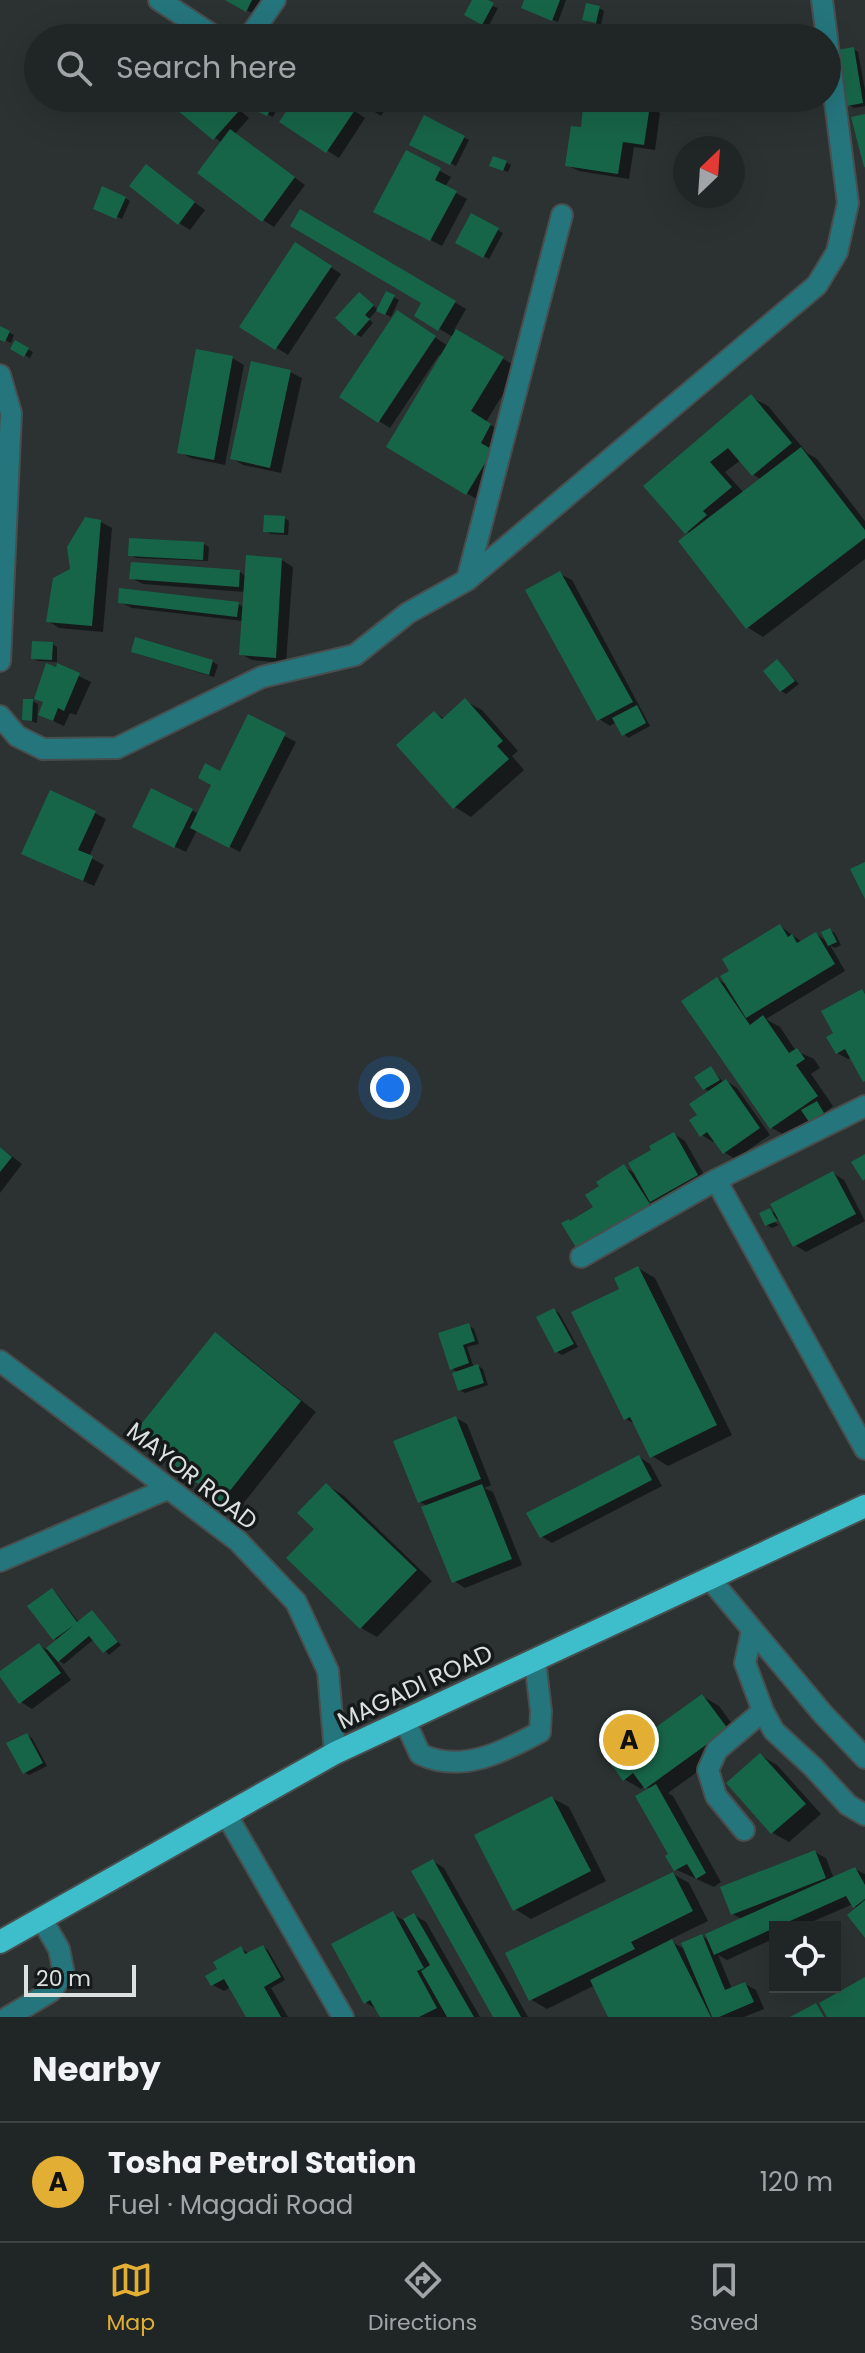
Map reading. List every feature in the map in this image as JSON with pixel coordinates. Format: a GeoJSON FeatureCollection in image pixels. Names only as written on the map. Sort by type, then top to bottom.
{"type":"FeatureCollection","features":[{"type":"Feature","properties":{"kind":"highway","name":"MAGADI ROAD"},"geometry":{"type":"LineString","coordinates":[[0,1942],[335,1753],[865,1506]]}},
{"type":"Feature","properties":{"kind":"street"},"geometry":{"type":"LineString","coordinates":[[159,0],[196,24]]}},
{"type":"Feature","properties":{"kind":"street"},"geometry":{"type":"LineString","coordinates":[[258,24],[275,0]]}},
{"type":"Feature","properties":{"kind":"street"},"geometry":{"type":"LineString","coordinates":[[822,0],[825,24]]}},
{"type":"Feature","properties":{"kind":"street"},"geometry":{"type":"LineString","coordinates":[[0,716],[17,736],[43,749],[117,748],[262,677],[355,655],[408,613],[467,580],[817,285],[837,252],[848,203],[836,112]]}},
{"type":"Feature","properties":{"kind":"street"},"geometry":{"type":"LineString","coordinates":[[467,580],[562,215]]}},
{"type":"Feature","properties":{"kind":"street"},"geometry":{"type":"LineString","coordinates":[[0,375],[11,413],[0,661]]}},
{"type":"Feature","properties":{"kind":"street"},"geometry":{"type":"LineString","coordinates":[[581,1257],[716,1180],[865,1106]]}},
{"type":"Feature","properties":{"kind":"street"},"geometry":{"type":"LineString","coordinates":[[716,1180],[865,1449]]}},
{"type":"Feature","properties":{"kind":"street","name":"MAYOR ROAD"},"geometry":{"type":"LineString","coordinates":[[0,1361],[238,1541],[296,1602],[328,1671],[335,1753]]}},
{"type":"Feature","properties":{"kind":"street"},"geometry":{"type":"LineString","coordinates":[[0,1561],[167,1489]]}},
{"type":"Feature","properties":{"kind":"street"},"geometry":{"type":"LineString","coordinates":[[710,1579],[823,1714],[865,1758]]}},
{"type":"Feature","properties":{"kind":"street"},"geometry":{"type":"LineString","coordinates":[[752,1630],[745,1663],[774,1731],[848,1805],[865,1815]]}},
{"type":"Feature","properties":{"kind":"street"},"geometry":{"type":"LineString","coordinates":[[404,1719],[420,1754],[435,1761],[461,1764],[513,1747],[540,1732],[541,1711],[535,1661]]}},
{"type":"Feature","properties":{"kind":"street"},"geometry":{"type":"LineString","coordinates":[[744,1830],[716,1796],[708,1770],[717,1750],[763,1711]]}},
{"type":"Feature","properties":{"kind":"street"},"geometry":{"type":"LineString","coordinates":[[226,1814],[343,2017]]}},
{"type":"Feature","properties":{"kind":"street"},"geometry":{"type":"LineString","coordinates":[[8,2017],[50,1992],[64,1974],[59,1949],[41,1918]]}},
{"type":"Feature","properties":{"kind":"building"},"geometry":{"type":"Polygon","coordinates":[[[225,0],[252,0],[246,12],[225,0]]]}},
{"type":"Feature","properties":{"kind":"building"},"geometry":{"type":"Polygon","coordinates":[[[472,0],[494,3],[483,24],[464,15],[472,0]]]}},
{"type":"Feature","properties":{"kind":"building"},"geometry":{"type":"Polygon","coordinates":[[[524,0],[560,0],[552,21],[521,8],[524,0]]]}},
{"type":"Feature","properties":{"kind":"building"},"geometry":{"type":"Polygon","coordinates":[[[586,3],[600,6],[596,23],[582,20],[586,3]]]}},
{"type":"Feature","properties":{"kind":"building"},"geometry":{"type":"Polygon","coordinates":[[[854,47],[863,103],[847,106],[841,72],[841,49],[854,47]]]}},
{"type":"Feature","properties":{"kind":"building"},"geometry":{"type":"Polygon","coordinates":[[[179,112],[238,112],[213,140],[179,112]]]}},
{"type":"Feature","properties":{"kind":"building"},"geometry":{"type":"Polygon","coordinates":[[[286,112],[354,112],[326,153],[279,122],[286,112]]]}},
{"type":"Feature","properties":{"kind":"building"},"geometry":{"type":"Polygon","coordinates":[[[583,112],[649,112],[644,145],[623,142],[618,174],[565,166],[571,126],[581,127],[583,112]]]}},
{"type":"Feature","properties":{"kind":"building"},"geometry":{"type":"Polygon","coordinates":[[[865,114],[865,167],[864,167],[851,117],[865,114]]]}},
{"type":"Feature","properties":{"kind":"building"},"geometry":{"type":"Polygon","coordinates":[[[424,115],[465,136],[450,165],[409,145],[424,115]]]}},
{"type":"Feature","properties":{"kind":"building"},"geometry":{"type":"Polygon","coordinates":[[[230,129],[295,177],[262,222],[197,173],[230,129]]]}},
{"type":"Feature","properties":{"kind":"building"},"geometry":{"type":"Polygon","coordinates":[[[406,150],[441,168],[435,180],[457,191],[430,241],[373,212],[406,150]]]}},
{"type":"Feature","properties":{"kind":"building"},"geometry":{"type":"Polygon","coordinates":[[[493,156],[507,161],[503,171],[489,166],[493,156]]]}},
{"type":"Feature","properties":{"kind":"building"},"geometry":{"type":"Polygon","coordinates":[[[146,164],[195,202],[178,225],[129,186],[146,164]]]}},
{"type":"Feature","properties":{"kind":"building"},"geometry":{"type":"Polygon","coordinates":[[[102,186],[126,197],[116,219],[93,209],[102,186]]]}},
{"type":"Feature","properties":{"kind":"building"},"geometry":{"type":"Polygon","coordinates":[[[300,209],[456,301],[438,331],[414,316],[421,303],[290,226],[300,209]]]}},
{"type":"Feature","properties":{"kind":"building"},"geometry":{"type":"Polygon","coordinates":[[[471,213],[499,228],[483,258],[455,243],[471,213]]]}},
{"type":"Feature","properties":{"kind":"building"},"geometry":{"type":"Polygon","coordinates":[[[295,242],[332,266],[275,350],[239,327],[295,242]]]}},
{"type":"Feature","properties":{"kind":"building"},"geometry":{"type":"Polygon","coordinates":[[[386,291],[395,295],[385,315],[376,311],[386,291]]]}},
{"type":"Feature","properties":{"kind":"building"},"geometry":{"type":"Polygon","coordinates":[[[359,292],[374,305],[365,315],[370,319],[355,336],[335,318],[359,292]]]}},
{"type":"Feature","properties":{"kind":"building"},"geometry":{"type":"Polygon","coordinates":[[[397,310],[436,336],[378,423],[339,397],[397,310]]]}},
{"type":"Feature","properties":{"kind":"building"},"geometry":{"type":"Polygon","coordinates":[[[0,326],[10,331],[5,342],[0,340],[0,326]]]}},
{"type":"Feature","properties":{"kind":"building"},"geometry":{"type":"Polygon","coordinates":[[[456,329],[504,357],[471,411],[491,424],[481,443],[493,450],[466,495],[386,447],[456,329]]]}},
{"type":"Feature","properties":{"kind":"building"},"geometry":{"type":"Polygon","coordinates":[[[15,340],[29,348],[24,357],[10,349],[15,340]]]}},
{"type":"Feature","properties":{"kind":"building"},"geometry":{"type":"Polygon","coordinates":[[[196,349],[233,356],[214,460],[177,453],[196,349]]]}},
{"type":"Feature","properties":{"kind":"building"},"geometry":{"type":"Polygon","coordinates":[[[251,361],[291,370],[270,468],[230,459],[251,361]]]}},
{"type":"Feature","properties":{"kind":"building"},"geometry":{"type":"Polygon","coordinates":[[[751,394],[792,443],[752,476],[728,448],[710,462],[732,487],[703,511],[707,515],[685,534],[643,486],[751,394]]]}},
{"type":"Feature","properties":{"kind":"building"},"geometry":{"type":"Polygon","coordinates":[[[801,447],[865,530],[865,538],[746,629],[678,541],[801,447]]]}},
{"type":"Feature","properties":{"kind":"building"},"geometry":{"type":"Polygon","coordinates":[[[264,515],[285,516],[284,533],[263,532],[264,515]]]}},
{"type":"Feature","properties":{"kind":"building"},"geometry":{"type":"Polygon","coordinates":[[[85,517],[101,520],[92,626],[46,622],[53,578],[70,569],[67,547],[85,517]]]}},
{"type":"Feature","properties":{"kind":"building"},"geometry":{"type":"Polygon","coordinates":[[[129,538],[204,542],[203,560],[128,556],[129,538]]]}},
{"type":"Feature","properties":{"kind":"building"},"geometry":{"type":"Polygon","coordinates":[[[246,555],[282,558],[276,658],[239,655],[246,555]]]}},
{"type":"Feature","properties":{"kind":"building"},"geometry":{"type":"Polygon","coordinates":[[[131,562],[240,570],[239,587],[129,579],[131,562]]]}},
{"type":"Feature","properties":{"kind":"building"},"geometry":{"type":"Polygon","coordinates":[[[560,571],[633,702],[597,721],[525,590],[560,571]]]}},
{"type":"Feature","properties":{"kind":"building"},"geometry":{"type":"Polygon","coordinates":[[[119,588],[239,602],[237,617],[118,603],[119,588]]]}},
{"type":"Feature","properties":{"kind":"building"},"geometry":{"type":"Polygon","coordinates":[[[135,637],[213,660],[209,675],[131,652],[135,637]]]}},
{"type":"Feature","properties":{"kind":"building"},"geometry":{"type":"Polygon","coordinates":[[[32,641],[53,642],[52,660],[31,659],[32,641]]]}},
{"type":"Feature","properties":{"kind":"building"},"geometry":{"type":"Polygon","coordinates":[[[777,659],[795,681],[780,692],[763,671],[777,659]]]}},
{"type":"Feature","properties":{"kind":"building"},"geometry":{"type":"Polygon","coordinates":[[[46,663],[56,667],[57,663],[80,673],[64,711],[58,708],[53,721],[38,715],[43,702],[34,699],[46,663]]]}},
{"type":"Feature","properties":{"kind":"building"},"geometry":{"type":"Polygon","coordinates":[[[465,698],[503,741],[497,746],[509,759],[453,809],[396,745],[434,711],[442,719],[465,698]]]}},
{"type":"Feature","properties":{"kind":"building"},"geometry":{"type":"Polygon","coordinates":[[[23,699],[33,699],[32,721],[22,720],[23,699]]]}},
{"type":"Feature","properties":{"kind":"building"},"geometry":{"type":"Polygon","coordinates":[[[637,705],[646,723],[622,736],[612,718],[637,705]]]}},
{"type":"Feature","properties":{"kind":"building"},"geometry":{"type":"Polygon","coordinates":[[[248,714],[286,733],[229,848],[190,828],[211,785],[198,778],[205,763],[220,771],[248,714]]]}},
{"type":"Feature","properties":{"kind":"building"},"geometry":{"type":"Polygon","coordinates":[[[151,788],[193,809],[174,848],[132,827],[151,788]]]}},
{"type":"Feature","properties":{"kind":"building"},"geometry":{"type":"Polygon","coordinates":[[[50,790],[96,811],[78,850],[93,856],[83,881],[21,854],[50,790]]]}},
{"type":"Feature","properties":{"kind":"building"},"geometry":{"type":"Polygon","coordinates":[[[865,862],[865,899],[850,869],[865,862]]]}},
{"type":"Feature","properties":{"kind":"building"},"geometry":{"type":"Polygon","coordinates":[[[780,924],[788,937],[792,934],[797,943],[816,932],[835,964],[746,1018],[720,976],[729,971],[722,959],[780,924]]]}},
{"type":"Feature","properties":{"kind":"building"},"geometry":{"type":"Polygon","coordinates":[[[830,928],[837,942],[828,946],[821,932],[830,928]]]}},
{"type":"Feature","properties":{"kind":"building"},"geometry":{"type":"Polygon","coordinates":[[[717,977],[750,1025],[763,1015],[789,1053],[797,1048],[805,1059],[796,1065],[818,1096],[770,1129],[681,1001],[717,977]]]}},
{"type":"Feature","properties":{"kind":"building"},"geometry":{"type":"Polygon","coordinates":[[[862,989],[865,994],[863,1082],[845,1049],[836,1054],[826,1037],[833,1033],[821,1011],[862,989]]]}},
{"type":"Feature","properties":{"kind":"building"},"geometry":{"type":"Polygon","coordinates":[[[711,1066],[720,1080],[703,1090],[694,1077],[711,1066]]]}},
{"type":"Feature","properties":{"kind":"building"},"geometry":{"type":"Polygon","coordinates":[[[726,1079],[760,1128],[723,1154],[707,1132],[700,1137],[689,1120],[697,1115],[689,1104],[726,1079]]]}},
{"type":"Feature","properties":{"kind":"building"},"geometry":{"type":"Polygon","coordinates":[[[817,1101],[824,1113],[809,1122],[801,1110],[817,1101]]]}},
{"type":"Feature","properties":{"kind":"building"},"geometry":{"type":"Polygon","coordinates":[[[674,1132],[698,1175],[650,1202],[628,1163],[674,1132]]]}},
{"type":"Feature","properties":{"kind":"building"},"geometry":{"type":"Polygon","coordinates":[[[0,1147],[12,1157],[0,1172],[0,1147]]]}},
{"type":"Feature","properties":{"kind":"building"},"geometry":{"type":"Polygon","coordinates":[[[865,1154],[865,1179],[863,1181],[851,1162],[865,1154]]]}},
{"type":"Feature","properties":{"kind":"building"},"geometry":{"type":"Polygon","coordinates":[[[624,1164],[650,1204],[577,1249],[561,1223],[593,1207],[585,1195],[599,1186],[596,1182],[624,1164]]]}},
{"type":"Feature","properties":{"kind":"building"},"geometry":{"type":"Polygon","coordinates":[[[833,1171],[856,1214],[793,1247],[770,1204],[833,1171]]]}},
{"type":"Feature","properties":{"kind":"building"},"geometry":{"type":"Polygon","coordinates":[[[770,1208],[777,1221],[765,1226],[759,1213],[770,1208]]]}},
{"type":"Feature","properties":{"kind":"building"},"geometry":{"type":"Polygon","coordinates":[[[638,1266],[717,1425],[650,1458],[630,1417],[624,1420],[571,1312],[619,1289],[614,1278],[638,1266]]]}},
{"type":"Feature","properties":{"kind":"building"},"geometry":{"type":"Polygon","coordinates":[[[554,1308],[574,1344],[555,1353],[536,1317],[554,1308]]]}},
{"type":"Feature","properties":{"kind":"building"},"geometry":{"type":"Polygon","coordinates":[[[469,1323],[475,1341],[463,1345],[469,1363],[450,1370],[438,1333],[469,1323]]]}},
{"type":"Feature","properties":{"kind":"building"},"geometry":{"type":"Polygon","coordinates":[[[215,1332],[301,1401],[221,1502],[134,1433],[215,1332]]]}},
{"type":"Feature","properties":{"kind":"building"},"geometry":{"type":"Polygon","coordinates":[[[478,1364],[484,1383],[458,1391],[452,1373],[478,1364]]]}},
{"type":"Feature","properties":{"kind":"building"},"geometry":{"type":"Polygon","coordinates":[[[456,1416],[481,1479],[418,1503],[393,1441],[456,1416]]]}},
{"type":"Feature","properties":{"kind":"building"},"geometry":{"type":"Polygon","coordinates":[[[639,1455],[652,1480],[540,1538],[526,1513],[639,1455]]]}},
{"type":"Feature","properties":{"kind":"building"},"geometry":{"type":"Polygon","coordinates":[[[326,1483],[417,1570],[360,1629],[286,1558],[314,1529],[297,1513],[326,1483]]]}},
{"type":"Feature","properties":{"kind":"building"},"geometry":{"type":"Polygon","coordinates":[[[482,1484],[512,1559],[452,1583],[421,1507],[482,1484]]]}},
{"type":"Feature","properties":{"kind":"building"},"geometry":{"type":"Polygon","coordinates":[[[52,1588],[77,1622],[92,1610],[118,1642],[103,1653],[89,1636],[58,1662],[46,1648],[74,1625],[53,1640],[27,1606],[52,1588]]]}},
{"type":"Feature","properties":{"kind":"building"},"geometry":{"type":"Polygon","coordinates":[[[39,1643],[61,1673],[19,1704],[0,1677],[0,1671],[39,1643]]]}},
{"type":"Feature","properties":{"kind":"building"},"geometry":{"type":"Polygon","coordinates":[[[702,1694],[728,1729],[645,1789],[633,1773],[623,1781],[609,1761],[702,1694]]]}},
{"type":"Feature","properties":{"kind":"building"},"geometry":{"type":"Polygon","coordinates":[[[27,1733],[43,1763],[23,1774],[6,1743],[27,1733]]]}},
{"type":"Feature","properties":{"kind":"building"},"geometry":{"type":"Polygon","coordinates":[[[760,1753],[806,1804],[771,1834],[726,1783],[760,1753]]]}},
{"type":"Feature","properties":{"kind":"building"},"geometry":{"type":"Polygon","coordinates":[[[656,1784],[706,1873],[696,1879],[687,1864],[674,1871],[665,1856],[668,1854],[635,1796],[656,1784]]]}},
{"type":"Feature","properties":{"kind":"building"},"geometry":{"type":"Polygon","coordinates":[[[552,1796],[591,1871],[513,1911],[474,1835],[552,1796]]]}},
{"type":"Feature","properties":{"kind":"building"},"geometry":{"type":"Polygon","coordinates":[[[815,1850],[826,1878],[731,1915],[720,1887],[815,1850]]]}},
{"type":"Feature","properties":{"kind":"building"},"geometry":{"type":"Polygon","coordinates":[[[433,1859],[521,2017],[493,2017],[411,1871],[433,1859]]]}},
{"type":"Feature","properties":{"kind":"building"},"geometry":{"type":"Polygon","coordinates":[[[855,1867],[865,1885],[865,1899],[853,1908],[846,1896],[790,1921],[769,1921],[769,1930],[714,1955],[705,1934],[855,1867]]]}},
{"type":"Feature","properties":{"kind":"building"},"geometry":{"type":"Polygon","coordinates":[[[673,1872],[693,1911],[631,1942],[635,1949],[529,2001],[505,1953],[673,1872]]]}},
{"type":"Feature","properties":{"kind":"building"},"geometry":{"type":"Polygon","coordinates":[[[865,1900],[865,1938],[847,1915],[865,1900]]]}},
{"type":"Feature","properties":{"kind":"building"},"geometry":{"type":"Polygon","coordinates":[[[393,1911],[424,1968],[417,1971],[437,2008],[419,2017],[380,2017],[370,2000],[364,2004],[331,1944],[393,1911]]]}},
{"type":"Feature","properties":{"kind":"building"},"geometry":{"type":"Polygon","coordinates":[[[414,1913],[474,2017],[447,2017],[421,1971],[430,1965],[403,1919],[414,1913]]]}},
{"type":"Feature","properties":{"kind":"building"},"geometry":{"type":"Polygon","coordinates":[[[702,1934],[725,1990],[745,1982],[754,2002],[712,2017],[681,1943],[702,1934]]]}},
{"type":"Feature","properties":{"kind":"building"},"geometry":{"type":"Polygon","coordinates":[[[672,1939],[711,2017],[608,2017],[590,1980],[672,1939]]]}},
{"type":"Feature","properties":{"kind":"building"},"geometry":{"type":"Polygon","coordinates":[[[263,1945],[281,1977],[264,1987],[281,2017],[246,2017],[224,1979],[211,1986],[205,1976],[217,1969],[213,1962],[241,1946],[245,1954],[263,1945]]]}},
{"type":"Feature","properties":{"kind":"building"},"geometry":{"type":"Polygon","coordinates":[[[865,1977],[865,2017],[827,2017],[819,2003],[865,1977]]]}},
{"type":"Feature","properties":{"kind":"building"},"geometry":{"type":"Polygon","coordinates":[[[816,2003],[824,2017],[790,2017],[816,2003]]]}},
{"type":"Feature","properties":{"kind":"place","name":"Tosha Petrol Station"},"geometry":{"type":"Point","coordinates":[629,1740]}}]}
